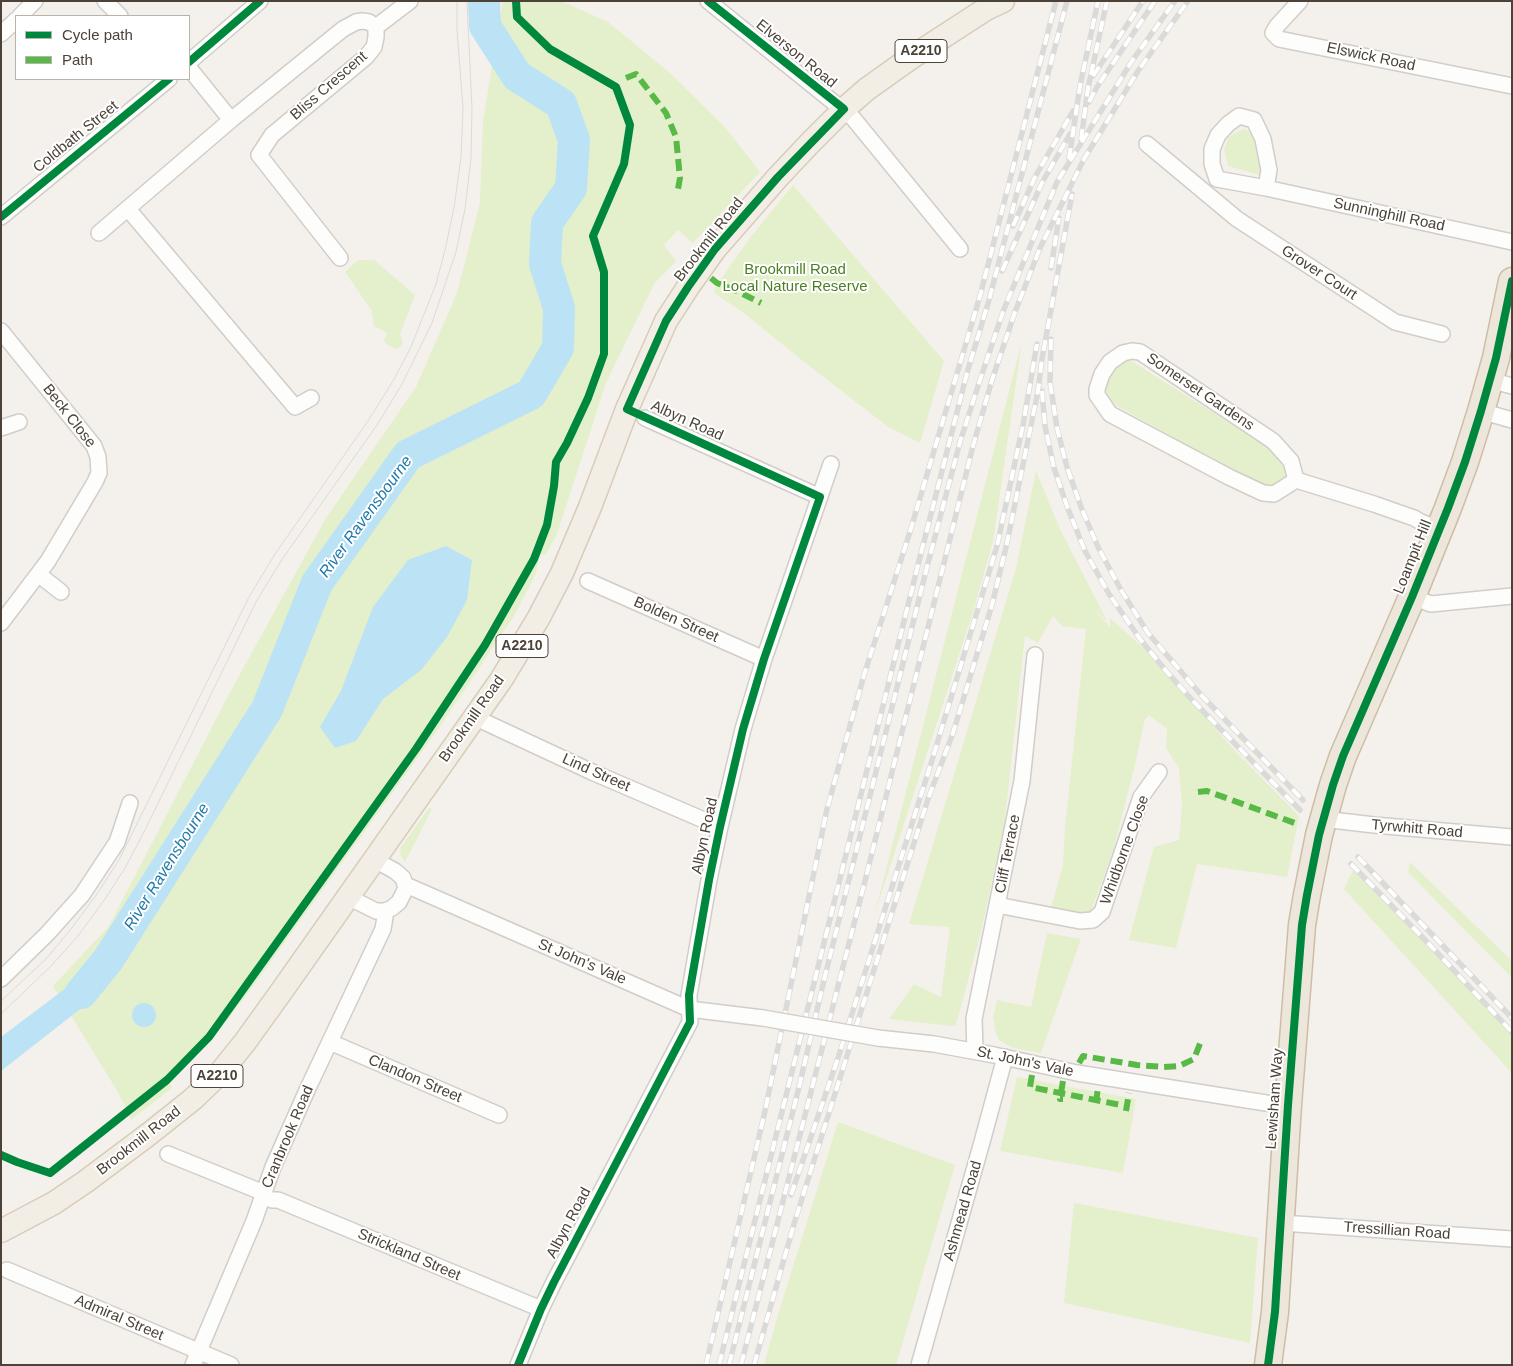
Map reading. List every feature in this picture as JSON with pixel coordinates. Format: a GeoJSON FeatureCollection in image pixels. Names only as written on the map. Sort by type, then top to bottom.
{"type":"FeatureCollection","features":[{"type":"Feature","properties":{"kind":"highway","name":"Loampit Hill"},"geometry":{"type":"LineString","coordinates":[[1321,827],[1343,756],[1412,597],[1452,498],[1482,411],[1501,383],[1496,358],[1512,281]]}},
{"type":"Feature","properties":{"kind":"highway","name":"Lewisham Way"},"geometry":{"type":"LineString","coordinates":[[1268,1365],[1275,1312],[1282,1223],[1288,1105],[1302,925],[1306,895],[1321,827]]}},
{"type":"Feature","properties":{"kind":"main road","name":"Brookmill Road"},"geometry":{"type":"LineString","coordinates":[[1,1231],[54,1203],[85,1182],[193,1099],[220,1073],[250,1035],[348,897],[505,672],[538,619],[562,573],[590,507],[627,409],[666,321],[715,249],[778,177],[844,109],[867,89],[986,9],[1003,1]]}},
{"type":"Feature","properties":{"kind":"street"},"geometry":{"type":"LineString","coordinates":[[21,15],[35,1]]}},
{"type":"Feature","properties":{"kind":"street"},"geometry":{"type":"LineString","coordinates":[[105,1],[119,15]]}},
{"type":"Feature","properties":{"kind":"street"},"geometry":{"type":"LineString","coordinates":[[190,61],[260,1]]}},
{"type":"Feature","properties":{"kind":"street"},"geometry":{"type":"LineString","coordinates":[[99,233],[231,120],[343,29],[362,21],[369,22],[376,27],[410,1]]}},
{"type":"Feature","properties":{"kind":"street","name":"Elswick Road"},"geometry":{"type":"LineString","coordinates":[[1300,1],[1273,33],[1279,39],[1512,86]]}},
{"type":"Feature","properties":{"kind":"street","name":"Elverson Road"},"geometry":{"type":"LineString","coordinates":[[713,3],[844,109],[960,249]]}},
{"type":"Feature","properties":{"kind":"street"},"geometry":{"type":"LineString","coordinates":[[1,34],[15,21]]}},
{"type":"Feature","properties":{"kind":"street","name":"Bliss Crescent"},"geometry":{"type":"LineString","coordinates":[[340,258],[259,155],[272,135],[366,57],[374,47],[376,27]]}},
{"type":"Feature","properties":{"kind":"street"},"geometry":{"type":"LineString","coordinates":[[190,69],[231,120]]}},
{"type":"Feature","properties":{"kind":"street","name":"Coldbath Street"},"geometry":{"type":"LineString","coordinates":[[1,217],[168,80]]}},
{"type":"Feature","properties":{"kind":"street"},"geometry":{"type":"LineString","coordinates":[[1206,192],[1217,179],[1212,164],[1212,149],[1218,135],[1239,116],[1254,120],[1264,139],[1269,170],[1266,188]]}},
{"type":"Feature","properties":{"kind":"street","name":"Grover Court"},"geometry":{"type":"LineString","coordinates":[[1147,144],[1237,219],[1395,322],[1442,334]]}},
{"type":"Feature","properties":{"kind":"street","name":"Sunninghill Road"},"geometry":{"type":"LineString","coordinates":[[1217,179],[1512,242]]}},
{"type":"Feature","properties":{"kind":"street"},"geometry":{"type":"LineString","coordinates":[[128,209],[295,407],[311,398]]}},
{"type":"Feature","properties":{"kind":"street","name":"Beck Close"},"geometry":{"type":"LineString","coordinates":[[1,331],[94,446],[98,457],[99,473],[48,561],[1,623]]}},
{"type":"Feature","properties":{"kind":"street","name":"Somerset Gardens"},"geometry":{"type":"LineString","coordinates":[[1140,352],[1273,442],[1291,461],[1296,480],[1274,494],[1262,494],[1110,414],[1097,395],[1102,374],[1110,362],[1124,353],[1140,352]]}},
{"type":"Feature","properties":{"kind":"street"},"geometry":{"type":"LineString","coordinates":[[1482,411],[1512,420]]}},
{"type":"Feature","properties":{"kind":"street","name":"Albyn Road"},"geometry":{"type":"LineString","coordinates":[[645,418],[820,497]]}},
{"type":"Feature","properties":{"kind":"street"},"geometry":{"type":"LineString","coordinates":[[1,428],[19,422]]}},
{"type":"Feature","properties":{"kind":"street","name":"Albyn Road"},"geometry":{"type":"LineString","coordinates":[[518,1365],[554,1282],[690,1022],[689,995],[720,827],[743,729],[764,659],[831,464]]}},
{"type":"Feature","properties":{"kind":"street"},"geometry":{"type":"LineString","coordinates":[[1296,480],[1374,504],[1439,529]]}},
{"type":"Feature","properties":{"kind":"street"},"geometry":{"type":"LineString","coordinates":[[38,574],[61,592]]}},
{"type":"Feature","properties":{"kind":"street","name":"Bolden Street"},"geometry":{"type":"LineString","coordinates":[[588,581],[764,659]]}},
{"type":"Feature","properties":{"kind":"street"},"geometry":{"type":"LineString","coordinates":[[1412,597],[1431,604],[1512,596]]}},
{"type":"Feature","properties":{"kind":"street","name":"Cliff Terrace"},"geometry":{"type":"LineString","coordinates":[[975,1051],[974,1020],[1022,781],[1035,655]]}},
{"type":"Feature","properties":{"kind":"street","name":"Lind Street"},"geometry":{"type":"LineString","coordinates":[[474,717],[592,772],[720,827]]}},
{"type":"Feature","properties":{"kind":"street","name":"Whidborne Close"},"geometry":{"type":"LineString","coordinates":[[997,905],[1080,921],[1093,920],[1102,912],[1141,797],[1159,772]]}},
{"type":"Feature","properties":{"kind":"street"},"geometry":{"type":"LineString","coordinates":[[1,979],[47,934],[82,895],[117,842],[130,803]]}},
{"type":"Feature","properties":{"kind":"street","name":"Tyrwhitt Road"},"geometry":{"type":"LineString","coordinates":[[1321,827],[1374,825],[1512,837]]}},
{"type":"Feature","properties":{"kind":"street","name":"St John's Vale"},"geometry":{"type":"LineString","coordinates":[[373,859],[395,871],[403,878],[406,885],[689,1008],[763,1018]]}},
{"type":"Feature","properties":{"kind":"street"},"geometry":{"type":"LineString","coordinates":[[348,897],[376,911],[385,911],[399,902],[406,885]]}},
{"type":"Feature","properties":{"kind":"street","name":"Cranbrook Road"},"geometry":{"type":"LineString","coordinates":[[196,1358],[254,1221],[277,1158],[383,929],[386,917],[385,911]]}},
{"type":"Feature","properties":{"kind":"street","name":"St. John's Vale"},"geometry":{"type":"LineString","coordinates":[[763,1018],[878,1038],[975,1051],[1077,1073],[1288,1105]]}},
{"type":"Feature","properties":{"kind":"street","name":"Clandon Street"},"geometry":{"type":"LineString","coordinates":[[330,1042],[499,1115]]}},
{"type":"Feature","properties":{"kind":"street","name":"Ashmead Road"},"geometry":{"type":"LineString","coordinates":[[919,1365],[1005,1057]]}},
{"type":"Feature","properties":{"kind":"street","name":"Strickland Street"},"geometry":{"type":"LineString","coordinates":[[168,1154],[272,1200],[278,1200],[541,1309]]}},
{"type":"Feature","properties":{"kind":"street","name":"Tressillian Road"},"geometry":{"type":"LineString","coordinates":[[1282,1223],[1512,1239]]}},
{"type":"Feature","properties":{"kind":"street","name":"Admiral Street"},"geometry":{"type":"LineString","coordinates":[[7,1270],[196,1358],[230,1365]]}},
{"type":"Feature","properties":{"kind":"green space"},"geometry":{"type":"Polygon","coordinates":[[[503,1],[561,1],[608,22],[670,73],[724,126],[760,172],[693,243],[678,230],[664,245],[676,261],[654,284],[606,383],[557,534],[546,554],[541,555],[536,574],[514,616],[439,728],[254,985],[212,1040],[169,1080],[172,1088],[131,1120],[119,1094],[53,986],[109,926],[228,696],[326,518],[416,387],[457,293],[480,203],[483,121],[503,1]]]}},
{"type":"Feature","properties":{"kind":"green space"},"geometry":{"type":"Polygon","coordinates":[[[1243,129],[1255,134],[1263,176],[1228,166],[1224,149],[1229,137],[1243,129]]]}},
{"type":"Feature","properties":{"kind":"green space","name":"Brookmill Road Local Nature Reserve"},"geometry":{"type":"Polygon","coordinates":[[[793,185],[944,361],[920,443],[887,426],[745,314],[713,292],[750,238],[793,185]]]}},
{"type":"Feature","properties":{"kind":"green space"},"geometry":{"type":"Polygon","coordinates":[[[358,260],[374,260],[415,295],[400,334],[403,342],[401,347],[395,349],[386,344],[384,341],[387,333],[374,326],[372,311],[345,272],[358,260]]]}},
{"type":"Feature","properties":{"kind":"green space"},"geometry":{"type":"Polygon","coordinates":[[[1022,341],[993,542],[972,615],[874,916],[1022,341]]]}},
{"type":"Feature","properties":{"kind":"green space"},"geometry":{"type":"Polygon","coordinates":[[[1131,361],[1278,453],[1284,461],[1287,471],[1284,480],[1277,486],[1268,488],[1258,485],[1110,402],[1105,393],[1104,382],[1113,368],[1121,362],[1131,361]]]}},
{"type":"Feature","properties":{"kind":"green space"},"geometry":{"type":"Polygon","coordinates":[[[1036,471],[1060,529],[1107,621],[1090,605],[1110,627],[1110,618],[1148,652],[1235,751],[1299,816],[1287,877],[1197,864],[1176,948],[1129,940],[1154,847],[1179,840],[1182,806],[1179,768],[1166,748],[1167,729],[1149,715],[1145,719],[1113,851],[1089,916],[1050,912],[1063,865],[1065,827],[1086,629],[1062,626],[1053,616],[1038,643],[1025,636],[1004,828],[980,936],[956,1025],[889,1019],[914,984],[941,997],[950,927],[909,924],[1016,568],[1036,471]]]}},
{"type":"Feature","properties":{"kind":"green space"},"geometry":{"type":"Polygon","coordinates":[[[429,808],[432,809],[405,862],[400,854],[401,847],[429,808]]]}},
{"type":"Feature","properties":{"kind":"green space"},"geometry":{"type":"Polygon","coordinates":[[[1410,862],[1512,961],[1512,978],[1408,872],[1410,862]]]}},
{"type":"Feature","properties":{"kind":"green space"},"geometry":{"type":"Polygon","coordinates":[[[1354,868],[1512,1034],[1512,1073],[1344,889],[1354,868]]]}},
{"type":"Feature","properties":{"kind":"green space"},"geometry":{"type":"Polygon","coordinates":[[[1047,933],[1081,939],[1041,1053],[1013,1048],[999,1040],[993,1018],[997,1000],[1031,1007],[1047,933]]]}},
{"type":"Feature","properties":{"kind":"green space"},"geometry":{"type":"Polygon","coordinates":[[[1017,1077],[1136,1099],[1123,1173],[1000,1151],[1017,1077]]]}},
{"type":"Feature","properties":{"kind":"green space"},"geometry":{"type":"Polygon","coordinates":[[[838,1122],[955,1165],[896,1365],[764,1365],[777,1318],[838,1122]]]}},
{"type":"Feature","properties":{"kind":"green space"},"geometry":{"type":"Polygon","coordinates":[[[1074,1203],[1258,1238],[1250,1343],[1064,1303],[1074,1203]]]}},
{"type":"Feature","properties":{"kind":"water"},"geometry":{"type":"Polygon","coordinates":[[[446,546],[472,560],[467,600],[447,637],[421,670],[383,699],[356,741],[335,748],[320,727],[341,691],[373,607],[408,560],[446,546]]]}},
{"type":"Feature","properties":{"kind":"water"},"geometry":{"type":"Polygon","coordinates":[[[98,951],[118,966],[100,990],[79,1010],[1,1071],[1,1037],[62,991],[82,973],[98,951]]]}},
{"type":"Feature","properties":{"kind":"water"},"geometry":{"type":"Polygon","coordinates":[[[144,1003],[152,1007],[156,1015],[152,1023],[144,1027],[136,1023],[132,1015],[136,1007],[144,1003]]]}},
{"type":"Feature","properties":{"kind":"waterway","name":"River Ravensbourne"},"geometry":{"type":"LineString","coordinates":[[81,993],[108,960],[267,709],[317,583],[408,455],[531,394],[558,348],[559,308],[545,264],[547,223],[571,188],[574,140],[561,104],[517,76],[485,26],[484,1]]}},
{"type":"Feature","properties":{"kind":"tram line"},"geometry":{"type":"LineString","coordinates":[[1,1001],[46,959],[97,894],[119,860],[249,597],[275,554],[368,421],[393,381],[411,347],[436,284],[445,250],[454,208],[461,157],[463,108],[457,30],[457,1]]}},
{"type":"Feature","properties":{"kind":"tram line"},"geometry":{"type":"LineString","coordinates":[[1,1014],[51,966],[78,936],[125,868],[257,600],[283,558],[377,425],[401,386],[432,323],[456,252],[465,209],[471,158],[472,108],[467,1]]}},
{"type":"Feature","properties":{"kind":"railway"},"geometry":{"type":"LineString","coordinates":[[706,1365],[765,1111],[827,809],[864,675],[909,535],[980,296],[1056,1]]}},
{"type":"Feature","properties":{"kind":"railway"},"geometry":{"type":"LineString","coordinates":[[719,1365],[918,565],[967,373],[989,300],[1067,1]]}},
{"type":"Feature","properties":{"kind":"railway"},"geometry":{"type":"LineString","coordinates":[[1069,159],[1080,86],[1098,1]]}},
{"type":"Feature","properties":{"kind":"railway"},"geometry":{"type":"LineString","coordinates":[[1081,140],[1088,88],[1107,1]]}},
{"type":"Feature","properties":{"kind":"railway"},"geometry":{"type":"LineString","coordinates":[[1093,76],[1143,1]]}},
{"type":"Feature","properties":{"kind":"railway"},"geometry":{"type":"LineString","coordinates":[[1089,102],[1097,87],[1155,1]]}},
{"type":"Feature","properties":{"kind":"railway"},"geometry":{"type":"LineString","coordinates":[[729,1365],[927,567],[960,442],[981,377],[1004,309],[1057,182],[1132,61],[1175,1]]}},
{"type":"Feature","properties":{"kind":"railway"},"geometry":{"type":"LineString","coordinates":[[741,1365],[866,877],[973,446],[992,380],[1015,312],[1040,248],[1084,159],[1138,71],[1188,1]]}},
{"type":"Feature","properties":{"kind":"railway"},"geometry":{"type":"LineString","coordinates":[[1013,226],[1035,177],[1073,111]]}},
{"type":"Feature","properties":{"kind":"railway"},"geometry":{"type":"LineString","coordinates":[[1002,271],[1043,181],[1070,134]]}},
{"type":"Feature","properties":{"kind":"railway"},"geometry":{"type":"LineString","coordinates":[[754,1365],[794,1224],[928,799],[953,733],[992,605],[1007,543],[1038,391],[1042,359],[1072,194]]}},
{"type":"Feature","properties":{"kind":"railway"},"geometry":{"type":"LineString","coordinates":[[1051,268],[1059,218]]}},
{"type":"Feature","properties":{"kind":"railway"},"geometry":{"type":"LineString","coordinates":[[1051,339],[1050,382],[1057,428],[1067,467],[1098,547],[1121,590],[1148,633],[1202,696],[1303,800]]}},
{"type":"Feature","properties":{"kind":"railway"},"geometry":{"type":"LineString","coordinates":[[791,1195],[838,1058],[997,546],[1023,425],[1037,344]]}},
{"type":"Feature","properties":{"kind":"railway"},"geometry":{"type":"LineString","coordinates":[[1042,391],[1045,426],[1054,468],[1085,551],[1109,594],[1140,639],[1167,672],[1300,810]]}},
{"type":"Feature","properties":{"kind":"railway"},"geometry":{"type":"LineString","coordinates":[[1358,857],[1512,1018]]}},
{"type":"Feature","properties":{"kind":"railway"},"geometry":{"type":"LineString","coordinates":[[1351,864],[1512,1032]]}},
{"type":"Feature","properties":{"kind":"marked path"},"geometry":{"type":"LineString","coordinates":[[626,78],[636,74],[666,113],[676,137],[680,178],[678,189]]}},
{"type":"Feature","properties":{"kind":"marked path"},"geometry":{"type":"LineString","coordinates":[[711,278],[717,283],[761,303]]}},
{"type":"Feature","properties":{"kind":"marked path"},"geometry":{"type":"LineString","coordinates":[[1198,792],[1207,791],[1300,825]]}},
{"type":"Feature","properties":{"kind":"marked path"},"geometry":{"type":"LineString","coordinates":[[1079,1063],[1083,1056],[1137,1065],[1179,1066],[1194,1059],[1201,1041]]}},
{"type":"Feature","properties":{"kind":"marked path"},"geometry":{"type":"LineString","coordinates":[[1032,1075],[1030,1087],[1126,1106]]}},
{"type":"Feature","properties":{"kind":"marked path"},"geometry":{"type":"LineString","coordinates":[[1063,1081],[1060,1099],[1063,1099]]}},
{"type":"Feature","properties":{"kind":"marked path"},"geometry":{"type":"LineString","coordinates":[[1096,1103],[1098,1087]]}},
{"type":"Feature","properties":{"kind":"marked path"},"geometry":{"type":"LineString","coordinates":[[1126,1111],[1129,1093]]}},
{"type":"Feature","properties":{"kind":"cycle path"},"geometry":{"type":"LineString","coordinates":[[190,61],[260,1]]}},
{"type":"Feature","properties":{"kind":"cycle path"},"geometry":{"type":"LineString","coordinates":[[1,1155],[50,1173],[167,1080],[209,1037],[416,749],[485,645],[534,559],[547,525],[556,462],[588,398],[604,354],[604,272],[593,236],[624,164],[630,125],[616,87],[550,49],[517,17],[516,1]]}},
{"type":"Feature","properties":{"kind":"cycle path"},"geometry":{"type":"LineString","coordinates":[[518,1365],[554,1282],[690,1022],[689,995],[709,880],[743,729],[764,659],[820,497],[627,409],[666,321],[715,249],[778,177],[844,109],[708,1]]}},
{"type":"Feature","properties":{"kind":"cycle path"},"geometry":{"type":"LineString","coordinates":[[1,217],[168,80]]}},
{"type":"Feature","properties":{"kind":"cycle path"},"geometry":{"type":"LineString","coordinates":[[1268,1365],[1275,1312],[1302,925],[1319,835],[1343,756],[1412,597],[1465,462],[1496,358],[1512,281]]}}]}
